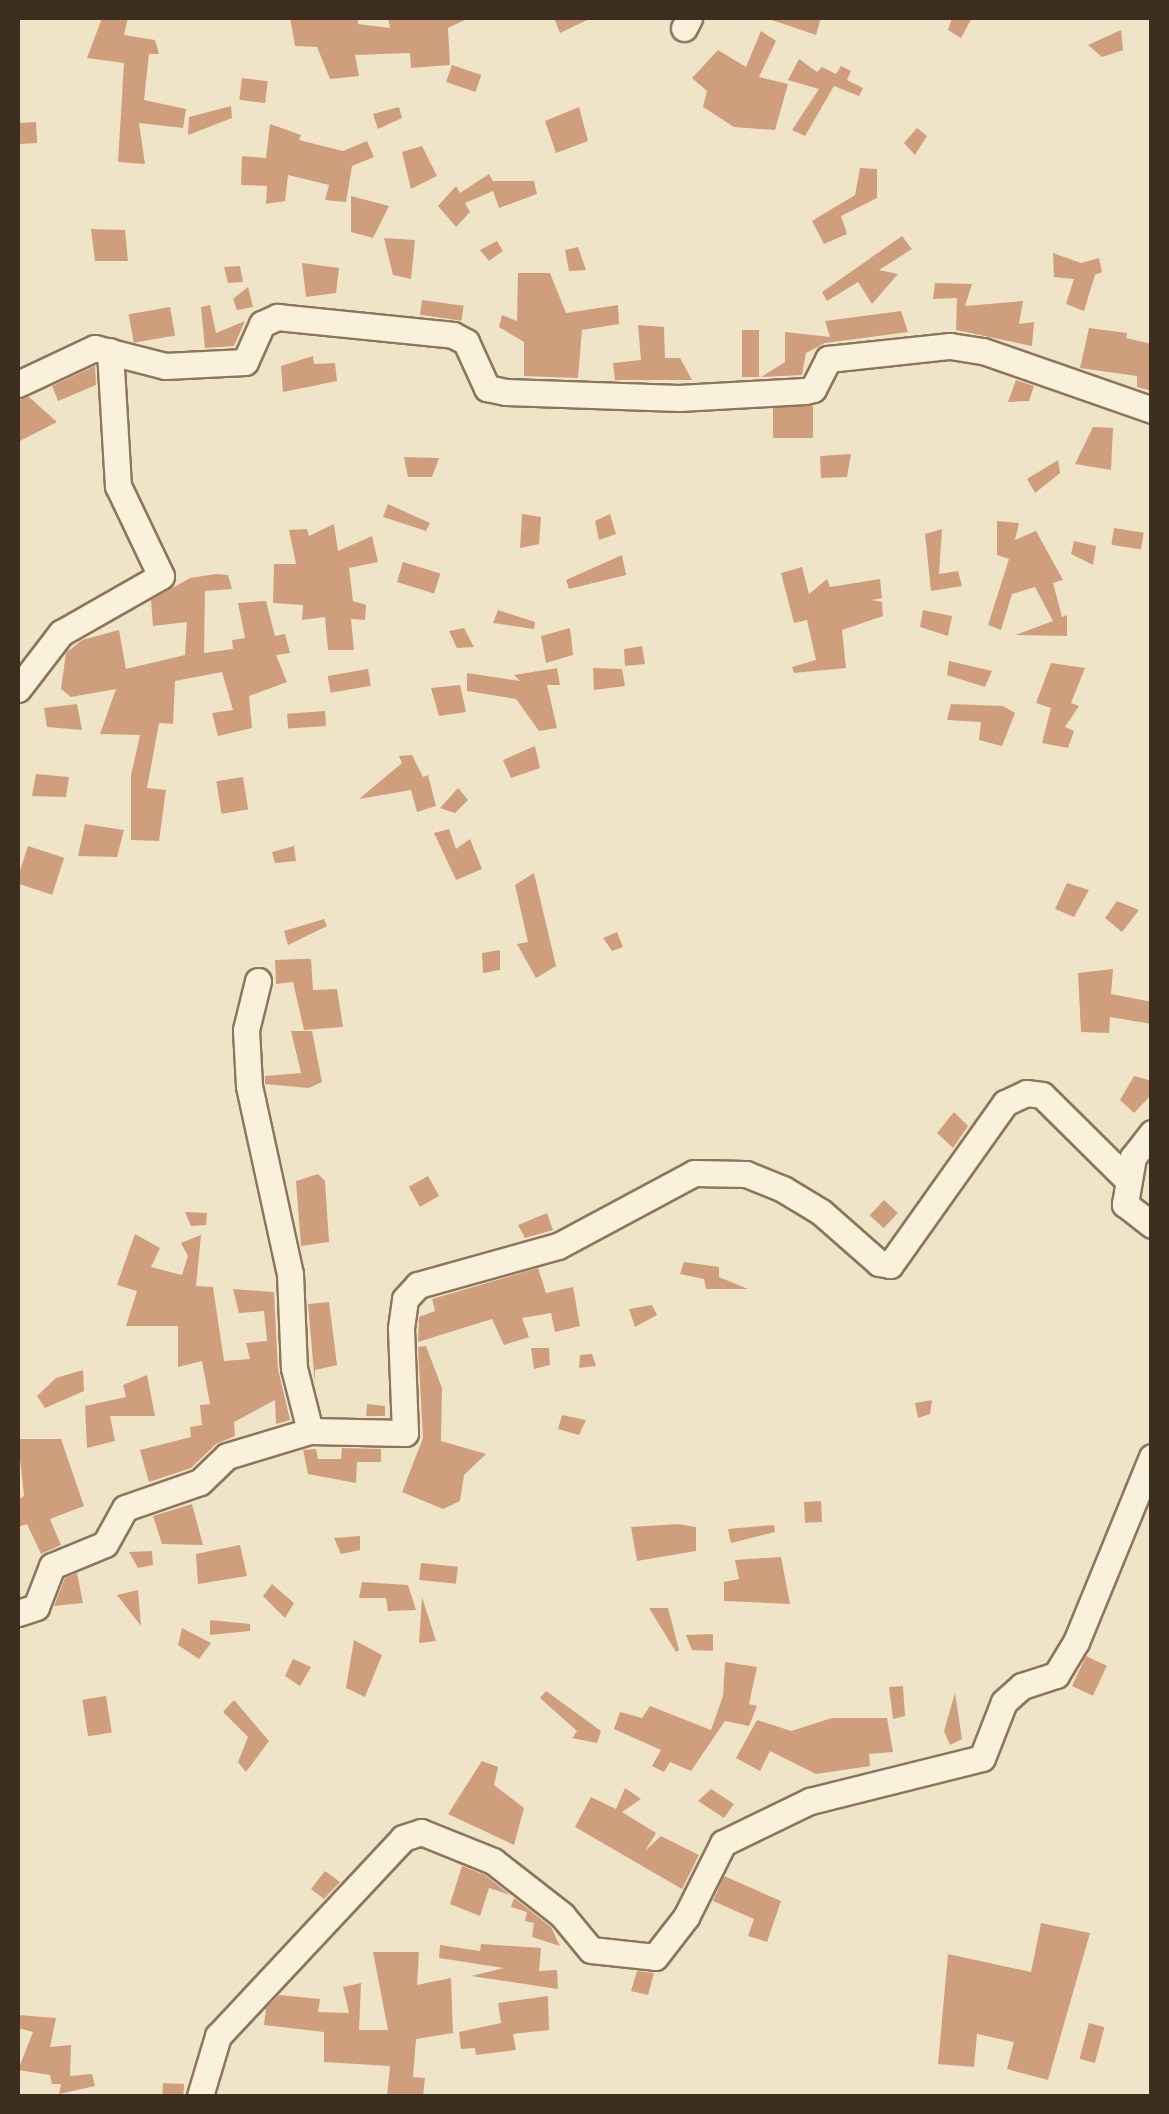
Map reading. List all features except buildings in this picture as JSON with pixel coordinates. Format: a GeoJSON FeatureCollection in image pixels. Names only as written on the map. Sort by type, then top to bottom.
{"type":"FeatureCollection","features":[{"type":"Feature","properties":{"kind":"street"},"geometry":{"type":"LineString","coordinates":[[18,384],[80,352],[110,351],[165,366],[246,362],[262,324],[278,317],[453,335],[466,342],[487,388],[679,398],[805,392],[828,359],[950,346],[983,351],[1152,410]]}},
{"type":"Feature","properties":{"kind":"street"},"geometry":{"type":"LineString","coordinates":[[18,689],[61,633],[161,576],[118,486],[110,351]]}},
{"type":"Feature","properties":{"kind":"street"},"geometry":{"type":"LineString","coordinates":[[258,980],[246,1030],[250,1086],[290,1274],[294,1368],[310,1431]]}},
{"type":"Feature","properties":{"kind":"street"},"geometry":{"type":"LineString","coordinates":[[18,1613],[36,1607],[52,1566],[105,1544],[125,1508],[200,1482],[227,1456],[310,1431],[405,1433],[401,1328],[405,1299],[418,1285],[558,1246],[694,1172],[746,1174],[783,1189],[890,1265],[1005,1103],[1026,1093],[1042,1095],[1126,1178]]}},
{"type":"Feature","properties":{"kind":"street"},"geometry":{"type":"LineString","coordinates":[[1152,1133],[1126,1178],[1126,1204],[1152,1224]]}},
{"type":"Feature","properties":{"kind":"street"},"geometry":{"type":"LineString","coordinates":[[200,2096],[218,2036],[403,1838],[422,1832],[493,1861],[562,1915],[591,1950],[655,1957],[686,1917],[723,1842],[810,1801],[982,1758],[1004,1702],[1022,1686],[1056,1674],[1076,1642],[1152,1457]]}}]}
